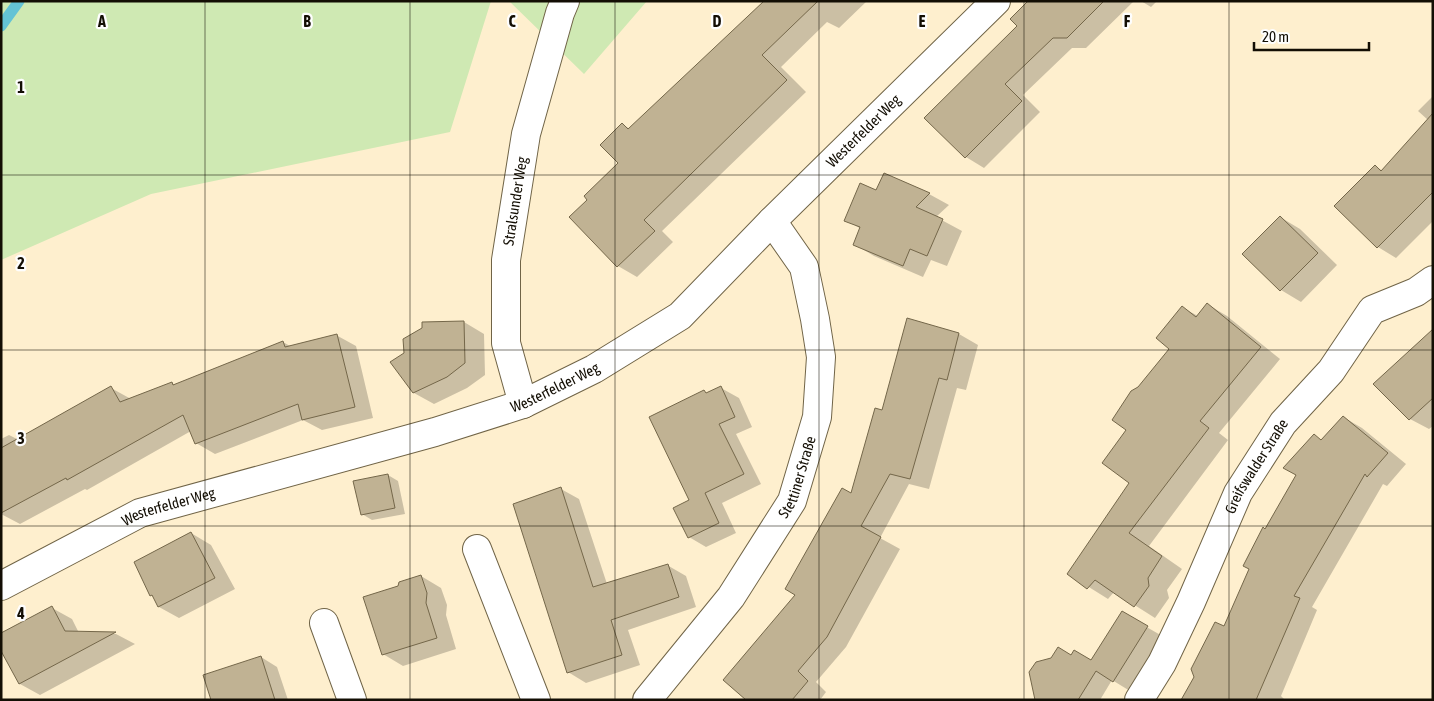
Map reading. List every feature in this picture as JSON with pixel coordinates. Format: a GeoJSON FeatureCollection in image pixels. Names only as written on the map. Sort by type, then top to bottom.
{"type":"FeatureCollection","features":[{"type":"Feature","properties":{"kind":"street","name":"Stralsunder Weg"},"geometry":{"type":"LineString","coordinates":[[523,404],[506,343],[506,260],[526,134],[565,1]]}},
{"type":"Feature","properties":{"kind":"street","name":"Westerfelder Weg"},"geometry":{"type":"LineString","coordinates":[[1,586],[140,513],[435,432],[523,404],[594,369],[680,316],[772,221],[996,1]]}},
{"type":"Feature","properties":{"kind":"street","name":"Stettiner Straße"},"geometry":{"type":"LineString","coordinates":[[647,700],[731,597],[792,501],[817,417],[821,357],[804,267],[772,221]]}},
{"type":"Feature","properties":{"kind":"street","name":"Greifswalder Straße"},"geometry":{"type":"LineString","coordinates":[[1139,700],[1162,663],[1179,628],[1238,493],[1283,422],[1331,371],[1372,310],[1416,292],[1433,280]]}},
{"type":"Feature","properties":{"kind":"street"},"geometry":{"type":"LineString","coordinates":[[477,549],[536,700]]}},
{"type":"Feature","properties":{"kind":"street"},"geometry":{"type":"LineString","coordinates":[[324,623],[352,700]]}},
{"type":"Feature","properties":{"kind":"green space"},"geometry":{"type":"Polygon","coordinates":[[[1,1],[491,1],[450,132],[151,194],[1,260],[1,1]]]}},
{"type":"Feature","properties":{"kind":"green space"},"geometry":{"type":"Polygon","coordinates":[[[509,1],[647,1],[584,74],[509,1]]]}},
{"type":"Feature","properties":{"kind":"building"},"geometry":{"type":"Polygon","coordinates":[[[764,1],[818,1],[762,55],[787,80],[644,220],[655,231],[617,267],[569,217],[587,200],[584,196],[618,163],[600,145],[622,123],[628,129],[764,1]]]}},
{"type":"Feature","properties":{"kind":"building"},"geometry":{"type":"Polygon","coordinates":[[[1028,1],[1104,1],[1067,38],[1053,38],[1005,84],[1022,101],[965,158],[924,118],[1017,26],[1010,19],[1028,1]]]}},
{"type":"Feature","properties":{"kind":"building"},"geometry":{"type":"Polygon","coordinates":[[[1433,113],[1433,192],[1377,248],[1334,206],[1375,165],[1381,171],[1433,113]]]}},
{"type":"Feature","properties":{"kind":"building"},"geometry":{"type":"Polygon","coordinates":[[[884,173],[930,193],[916,207],[943,219],[927,256],[910,249],[903,266],[853,245],[860,227],[844,221],[860,183],[876,190],[884,173]]]}},
{"type":"Feature","properties":{"kind":"building"},"geometry":{"type":"Polygon","coordinates":[[[1280,216],[1318,253],[1280,291],[1242,254],[1280,216]]]}},
{"type":"Feature","properties":{"kind":"building"},"geometry":{"type":"Polygon","coordinates":[[[1207,303],[1261,347],[1200,421],[1209,428],[1129,533],[1162,556],[1148,578],[1149,586],[1134,607],[1095,580],[1087,589],[1067,574],[1129,483],[1102,463],[1126,430],[1112,420],[1131,391],[1138,387],[1169,349],[1156,338],[1182,306],[1196,317],[1207,303]]]}},
{"type":"Feature","properties":{"kind":"building"},"geometry":{"type":"Polygon","coordinates":[[[907,318],[959,333],[947,380],[939,378],[910,479],[890,474],[861,526],[881,537],[827,637],[798,671],[808,681],[792,700],[746,700],[723,680],[795,595],[785,589],[842,488],[851,493],[875,408],[882,410],[907,318]]]}},
{"type":"Feature","properties":{"kind":"building"},"geometry":{"type":"Polygon","coordinates":[[[464,321],[465,363],[447,377],[413,393],[390,362],[404,353],[403,339],[422,328],[422,322],[464,321]]]}},
{"type":"Feature","properties":{"kind":"building"},"geometry":{"type":"Polygon","coordinates":[[[1433,329],[1433,398],[1409,420],[1373,384],[1433,329]]]}},
{"type":"Feature","properties":{"kind":"building"},"geometry":{"type":"Polygon","coordinates":[[[337,334],[355,407],[302,420],[298,404],[195,444],[183,415],[67,480],[66,478],[1,513],[1,448],[111,386],[120,402],[172,382],[173,385],[283,341],[285,347],[337,334]]]}},
{"type":"Feature","properties":{"kind":"building"},"geometry":{"type":"Polygon","coordinates":[[[721,386],[735,417],[719,424],[744,474],[705,493],[719,523],[688,538],[673,508],[689,500],[649,417],[704,390],[706,393],[721,386]]]}},
{"type":"Feature","properties":{"kind":"building"},"geometry":{"type":"Polygon","coordinates":[[[1343,416],[1388,453],[1367,477],[1365,474],[1294,596],[1300,598],[1256,700],[1181,700],[1194,677],[1191,669],[1215,622],[1224,626],[1249,569],[1243,566],[1263,527],[1265,529],[1296,475],[1283,468],[1314,434],[1321,440],[1343,416]]]}},
{"type":"Feature","properties":{"kind":"building"},"geometry":{"type":"Polygon","coordinates":[[[388,474],[395,508],[361,515],[353,481],[388,474]]]}},
{"type":"Feature","properties":{"kind":"building"},"geometry":{"type":"Polygon","coordinates":[[[561,487],[593,587],[668,564],[679,597],[611,620],[622,655],[567,673],[513,504],[561,487]]]}},
{"type":"Feature","properties":{"kind":"building"},"geometry":{"type":"Polygon","coordinates":[[[191,532],[215,578],[158,607],[152,595],[150,596],[134,562],[191,532]]]}},
{"type":"Feature","properties":{"kind":"building"},"geometry":{"type":"Polygon","coordinates":[[[421,575],[427,593],[426,603],[437,638],[382,655],[363,597],[398,586],[399,582],[421,575]]]}},
{"type":"Feature","properties":{"kind":"building"},"geometry":{"type":"Polygon","coordinates":[[[52,606],[65,631],[116,632],[19,684],[1,651],[1,633],[52,606]]]}},
{"type":"Feature","properties":{"kind":"building"},"geometry":{"type":"Polygon","coordinates":[[[1122,611],[1148,626],[1113,682],[1096,671],[1078,700],[1035,700],[1029,672],[1036,662],[1051,658],[1058,647],[1071,655],[1074,650],[1091,660],[1122,611]]]}},
{"type":"Feature","properties":{"kind":"building"},"geometry":{"type":"Polygon","coordinates":[[[261,656],[275,700],[211,700],[203,675],[261,656]]]}},
{"type":"Feature","properties":{"kind":"waterway"},"geometry":{"type":"LineString","coordinates":[[1,26],[19,1]]}}]}
